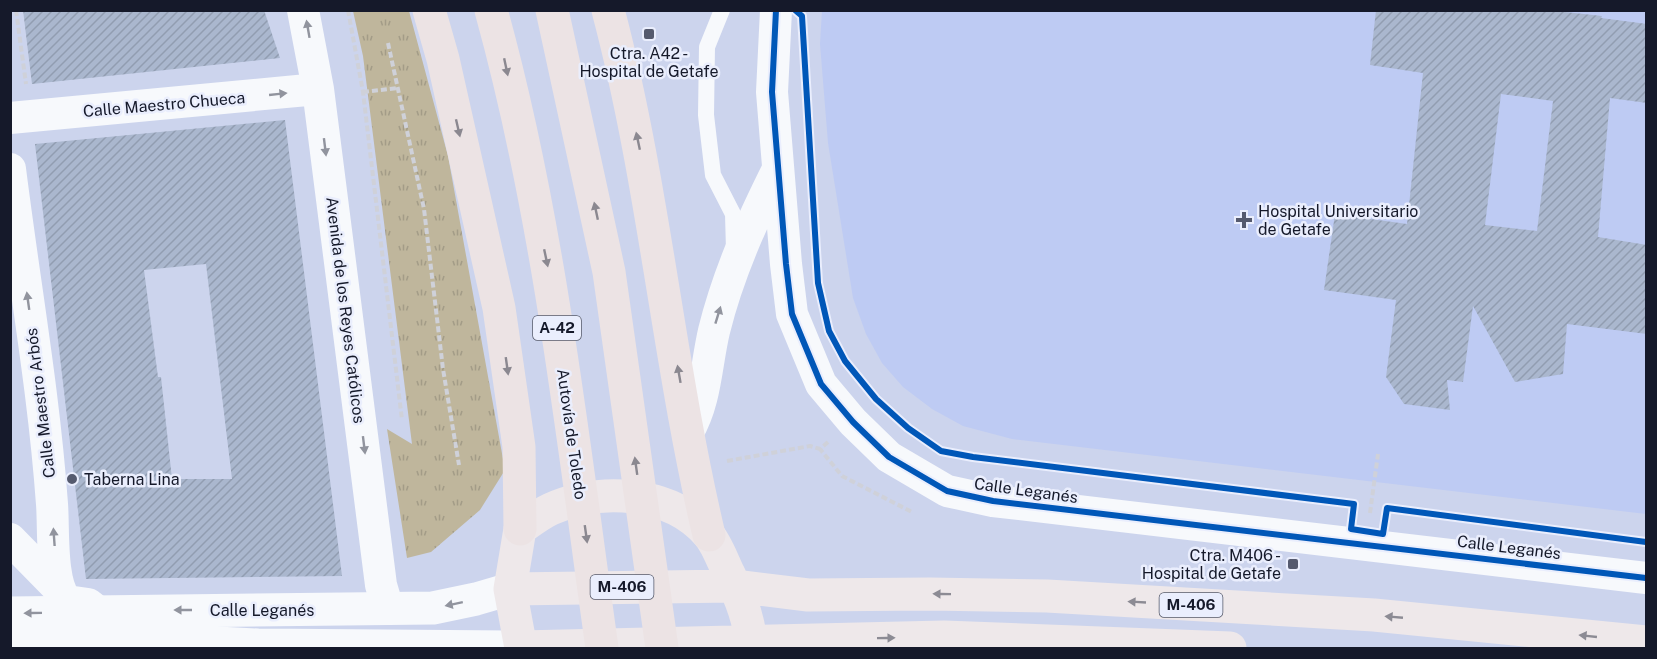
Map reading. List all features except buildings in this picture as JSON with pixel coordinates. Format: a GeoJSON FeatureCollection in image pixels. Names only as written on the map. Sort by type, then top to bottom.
{"type":"FeatureCollection","features":[{"type":"Feature","properties":{"kind":"highway"},"geometry":{"type":"LineString","coordinates":[[429,10],[443,59],[499,308],[519,447],[520,529],[510,589],[521,648]]}},
{"type":"Feature","properties":{"kind":"highway","name":"Autovía de Toledo"},"geometry":{"type":"LineString","coordinates":[[491,10],[504,60],[550,277],[602,648]]}},
{"type":"Feature","properties":{"kind":"highway"},"geometry":{"type":"LineString","coordinates":[[552,10],[609,272],[662,648]]}},
{"type":"Feature","properties":{"kind":"highway"},"geometry":{"type":"LineString","coordinates":[[608,10],[640,153],[694,473],[709,535],[735,586],[744,612],[750,645]]}},
{"type":"Feature","properties":{"kind":"highway"},"geometry":{"type":"LineString","coordinates":[[520,529],[550,509],[573,502],[613,496],[650,500],[686,513],[709,535]]}},
{"type":"Feature","properties":{"kind":"highway","name":"Calle Leganés"},"geometry":{"type":"LineString","coordinates":[[510,589],[735,586],[808,595],[1047,596],[1374,615],[1647,642]]}},
{"type":"Feature","properties":{"kind":"highway","name":"Calle Leganés"},"geometry":{"type":"LineString","coordinates":[[521,648],[750,645],[944,637],[1081,645],[1230,648]]}},
{"type":"Feature","properties":{"kind":"street","name":"Avenida de los Reyes Católicos"},"geometry":{"type":"LineString","coordinates":[[303,10],[318,89],[381,585],[388,609]]}},
{"type":"Feature","properties":{"kind":"street","name":"Calle Leganés"},"geometry":{"type":"LineString","coordinates":[[776,10],[772,92],[792,314],[820,384],[837,405],[897,462],[947,491],[993,501],[1367,536],[1647,578]]}},
{"type":"Feature","properties":{"kind":"street","name":"Calle Maestro Chueca"},"geometry":{"type":"LineString","coordinates":[[10,118],[318,89]]}},
{"type":"Feature","properties":{"kind":"street","name":"Calle Maestro Arbós"},"geometry":{"type":"LineString","coordinates":[[10,169],[38,372],[52,500],[57,587]]}},
{"type":"Feature","properties":{"kind":"street"},"geometry":{"type":"LineString","coordinates":[[688,432],[698,414],[714,331],[734,263],[778,169]]}},
{"type":"Feature","properties":{"kind":"street"},"geometry":{"type":"LineString","coordinates":[[10,539],[57,587],[67,601],[88,604],[97,611]]}},
{"type":"Feature","properties":{"kind":"street","name":"Calle Leganés"},"geometry":{"type":"LineString","coordinates":[[10,613],[388,609],[444,606],[510,589]]}},
{"type":"Feature","properties":{"kind":"street","name":"Calle Leganés"},"geometry":{"type":"LineString","coordinates":[[10,640],[159,640],[258,645],[521,648]]}},
{"type":"Feature","properties":{"kind":"lane"},"geometry":{"type":"LineString","coordinates":[[722,10],[707,46],[705,115],[713,175],[733,213],[734,263]]}},
{"type":"Feature","properties":{"kind":"path"},"geometry":{"type":"LineString","coordinates":[[348,10],[363,92],[402,420]]}},
{"type":"Feature","properties":{"kind":"path"},"geometry":{"type":"LineString","coordinates":[[388,43],[424,209],[443,369],[459,465]]}},
{"type":"Feature","properties":{"kind":"path"},"geometry":{"type":"LineString","coordinates":[[363,92],[398,88]]}},
{"type":"Feature","properties":{"kind":"path"},"geometry":{"type":"LineString","coordinates":[[724,461],[810,446],[820,449]]}},
{"type":"Feature","properties":{"kind":"path"},"geometry":{"type":"LineString","coordinates":[[1367,536],[1378,454]]}},
{"type":"Feature","properties":{"kind":"shaded area","name":"Hospital Universitario de Getafe"},"geometry":{"type":"Polygon","coordinates":[[[822,10],[1646,11],[1646,514],[1012,439],[963,426],[932,409],[903,387],[882,363],[866,334],[853,298],[828,143],[820,44],[822,10]]]}},
{"type":"Feature","properties":{"kind":"green space"},"geometry":{"type":"Polygon","coordinates":[[[353,11],[409,11],[448,156],[505,470],[480,510],[431,552],[407,558],[387,429],[412,444],[363,56],[353,11]]]}},
{"type":"Feature","properties":{"kind":"cycle path"},"geometry":{"type":"LineString","coordinates":[[776,10],[772,92],[792,314],[821,384],[853,422],[889,457],[947,491],[993,501],[1646,578]]}},
{"type":"Feature","properties":{"kind":"cycle path"},"geometry":{"type":"LineString","coordinates":[[795,10],[802,16],[818,283],[829,331],[845,361],[876,399],[908,428],[941,451],[973,457],[1354,504],[1351,529],[1383,534],[1387,508],[1646,542]]}},
{"type":"Feature","properties":{"kind":"place","name":"Ctra. A42 - Hospital de Getafe"},"geometry":{"type":"Point","coordinates":[649,34]}},
{"type":"Feature","properties":{"kind":"place","name":"Hospital Universitario de Getafe"},"geometry":{"type":"Point","coordinates":[1244,220]}},
{"type":"Feature","properties":{"kind":"place","name":"Taberna Lina"},"geometry":{"type":"Point","coordinates":[72,479]}},
{"type":"Feature","properties":{"kind":"place","name":"Ctra. M406 - Hospital de Getafe"},"geometry":{"type":"Point","coordinates":[1293,564]}}]}
